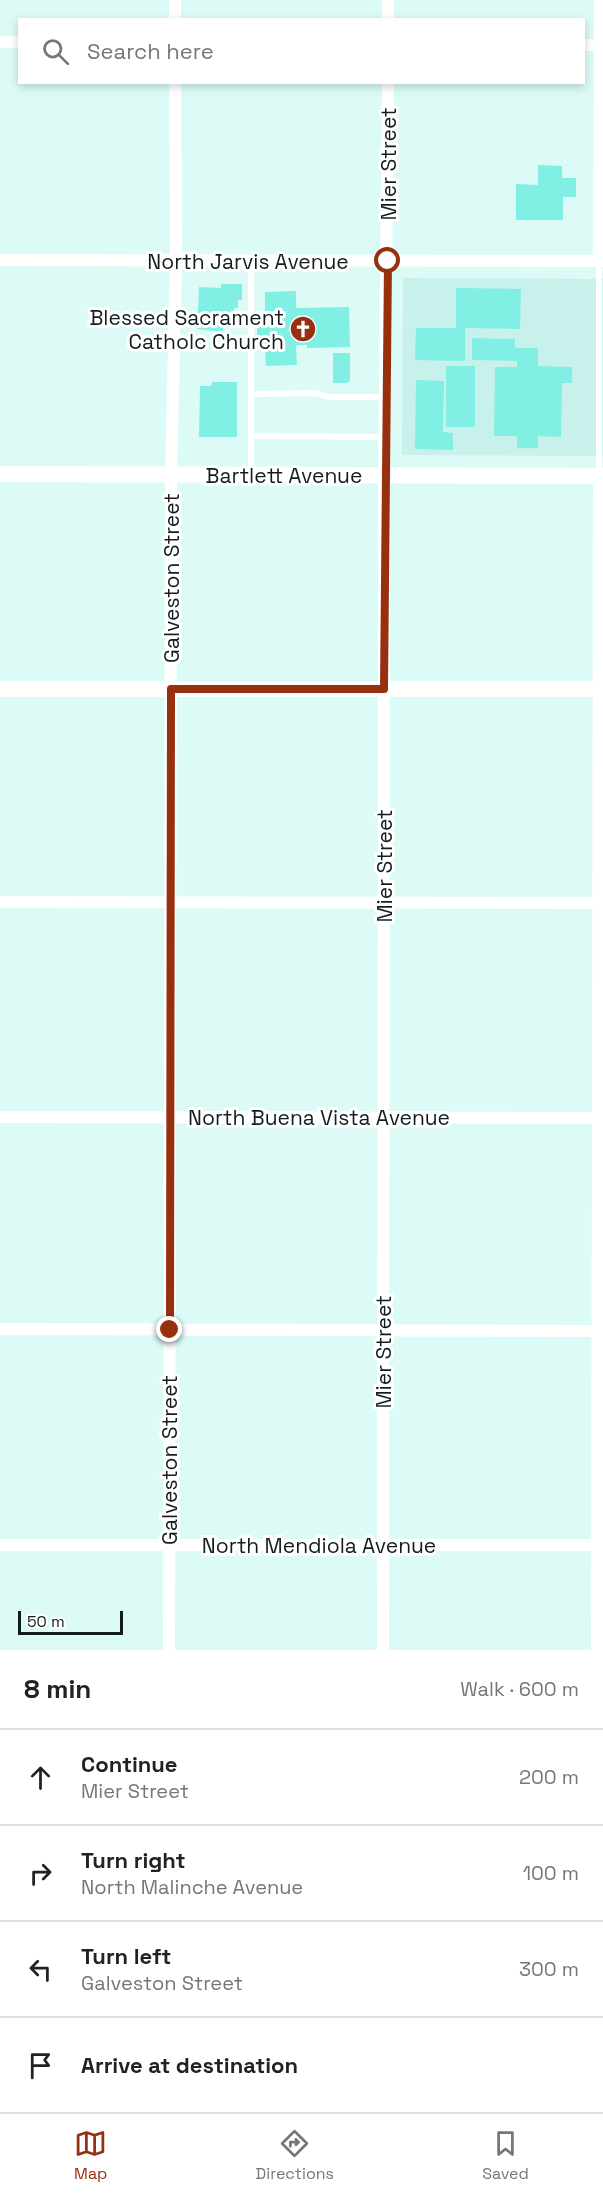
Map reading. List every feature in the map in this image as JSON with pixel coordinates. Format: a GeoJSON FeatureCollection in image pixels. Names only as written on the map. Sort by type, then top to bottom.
{"type":"FeatureCollection","features":[{"type":"Feature","properties":{"kind":"main road","name":"Bartlett Avenue"},"geometry":{"type":"LineString","coordinates":[[0,474],[601,476]]}},
{"type":"Feature","properties":{"kind":"main road"},"geometry":{"type":"LineString","coordinates":[[0,688],[601,690]]}},
{"type":"Feature","properties":{"kind":"street"},"geometry":{"type":"LineString","coordinates":[[175,0],[175,18]]}},
{"type":"Feature","properties":{"kind":"street"},"geometry":{"type":"LineString","coordinates":[[388,0],[388,18]]}},
{"type":"Feature","properties":{"kind":"street"},"geometry":{"type":"LineString","coordinates":[[600,0],[601,261]]}},
{"type":"Feature","properties":{"kind":"street"},"geometry":{"type":"LineString","coordinates":[[0,42],[18,42]]}},
{"type":"Feature","properties":{"kind":"street"},"geometry":{"type":"LineString","coordinates":[[585,45],[601,45]]}},
{"type":"Feature","properties":{"kind":"street","name":"Galveston Street"},"geometry":{"type":"LineString","coordinates":[[169,1650],[171,475],[176,260],[176,84]]}},
{"type":"Feature","properties":{"kind":"street","name":"Mier Street"},"geometry":{"type":"LineString","coordinates":[[383,1650],[384,475],[388,261],[388,84]]}},
{"type":"Feature","properties":{"kind":"street","name":"North Jarvis Avenue"},"geometry":{"type":"LineString","coordinates":[[0,260],[601,261]]}},
{"type":"Feature","properties":{"kind":"street"},"geometry":{"type":"LineString","coordinates":[[597,1650],[600,1545],[601,476]]}},
{"type":"Feature","properties":{"kind":"street"},"geometry":{"type":"LineString","coordinates":[[0,902],[601,903]]}},
{"type":"Feature","properties":{"kind":"street","name":"North Buena Vista Avenue"},"geometry":{"type":"LineString","coordinates":[[0,1117],[600,1118]]}},
{"type":"Feature","properties":{"kind":"street"},"geometry":{"type":"LineString","coordinates":[[0,1329],[600,1331]]}},
{"type":"Feature","properties":{"kind":"street","name":"North Mendiola Avenue"},"geometry":{"type":"LineString","coordinates":[[0,1545],[600,1545]]}},
{"type":"Feature","properties":{"kind":"lane"},"geometry":{"type":"LineString","coordinates":[[250,261],[251,475]]}},
{"type":"Feature","properties":{"kind":"lane"},"geometry":{"type":"LineString","coordinates":[[601,261],[601,476]]}},
{"type":"Feature","properties":{"kind":"lane"},"geometry":{"type":"LineString","coordinates":[[251,394],[315,393],[329,397],[386,397]]}},
{"type":"Feature","properties":{"kind":"lane"},"geometry":{"type":"LineString","coordinates":[[251,436],[385,437]]}},
{"type":"Feature","properties":{"kind":"shaded area"},"geometry":{"type":"Polygon","coordinates":[[[403,278],[603,279],[603,456],[402,455],[403,278]]]}},
{"type":"Feature","properties":{"kind":"building"},"geometry":{"type":"Polygon","coordinates":[[[538,165],[562,166],[562,178],[576,178],[576,197],[563,197],[563,220],[516,220],[516,184],[538,185],[538,165]]]}},
{"type":"Feature","properties":{"kind":"building"},"geometry":{"type":"Polygon","coordinates":[[[221,284],[242,284],[242,300],[238,300],[238,308],[234,308],[234,323],[223,323],[223,332],[197,329],[199,287],[221,288],[221,284]]]}},
{"type":"Feature","properties":{"kind":"building"},"geometry":{"type":"Polygon","coordinates":[[[456,288],[521,289],[520,329],[465,328],[465,361],[415,360],[416,328],[456,328],[456,288]]]}},
{"type":"Feature","properties":{"kind":"building","name":"Blessed Sacrament Catholc Church"},"geometry":{"type":"Polygon","coordinates":[[[296,291],[296,308],[349,307],[350,347],[307,348],[307,345],[296,345],[297,365],[266,366],[265,345],[257,345],[257,313],[265,313],[265,292],[296,291]]]}},
{"type":"Feature","properties":{"kind":"building"},"geometry":{"type":"Polygon","coordinates":[[[472,338],[515,339],[515,348],[538,348],[538,366],[572,367],[572,383],[562,383],[561,437],[538,436],[538,448],[517,448],[517,436],[494,436],[495,367],[517,367],[517,361],[472,360],[472,338]]]}},
{"type":"Feature","properties":{"kind":"building"},"geometry":{"type":"Polygon","coordinates":[[[333,353],[350,353],[350,381],[347,383],[333,383],[333,353]]]}},
{"type":"Feature","properties":{"kind":"building"},"geometry":{"type":"Polygon","coordinates":[[[446,366],[475,366],[475,427],[446,427],[446,366]]]}},
{"type":"Feature","properties":{"kind":"building"},"geometry":{"type":"Polygon","coordinates":[[[416,380],[444,381],[443,432],[453,433],[453,450],[415,449],[416,380]]]}},
{"type":"Feature","properties":{"kind":"building"},"geometry":{"type":"Polygon","coordinates":[[[212,382],[237,382],[237,437],[199,437],[200,386],[211,386],[212,382]]]}},
{"type":"Feature","properties":{"kind":"place","name":"Blessed Sacrament Catholc Church"},"geometry":{"type":"Point","coordinates":[303,329]}},
{"type":"Feature","properties":{"kind":"route"},"geometry":{"type":"LineString","coordinates":[[170,1330],[171,689],[384,689],[384,475],[388,261]]}}]}
